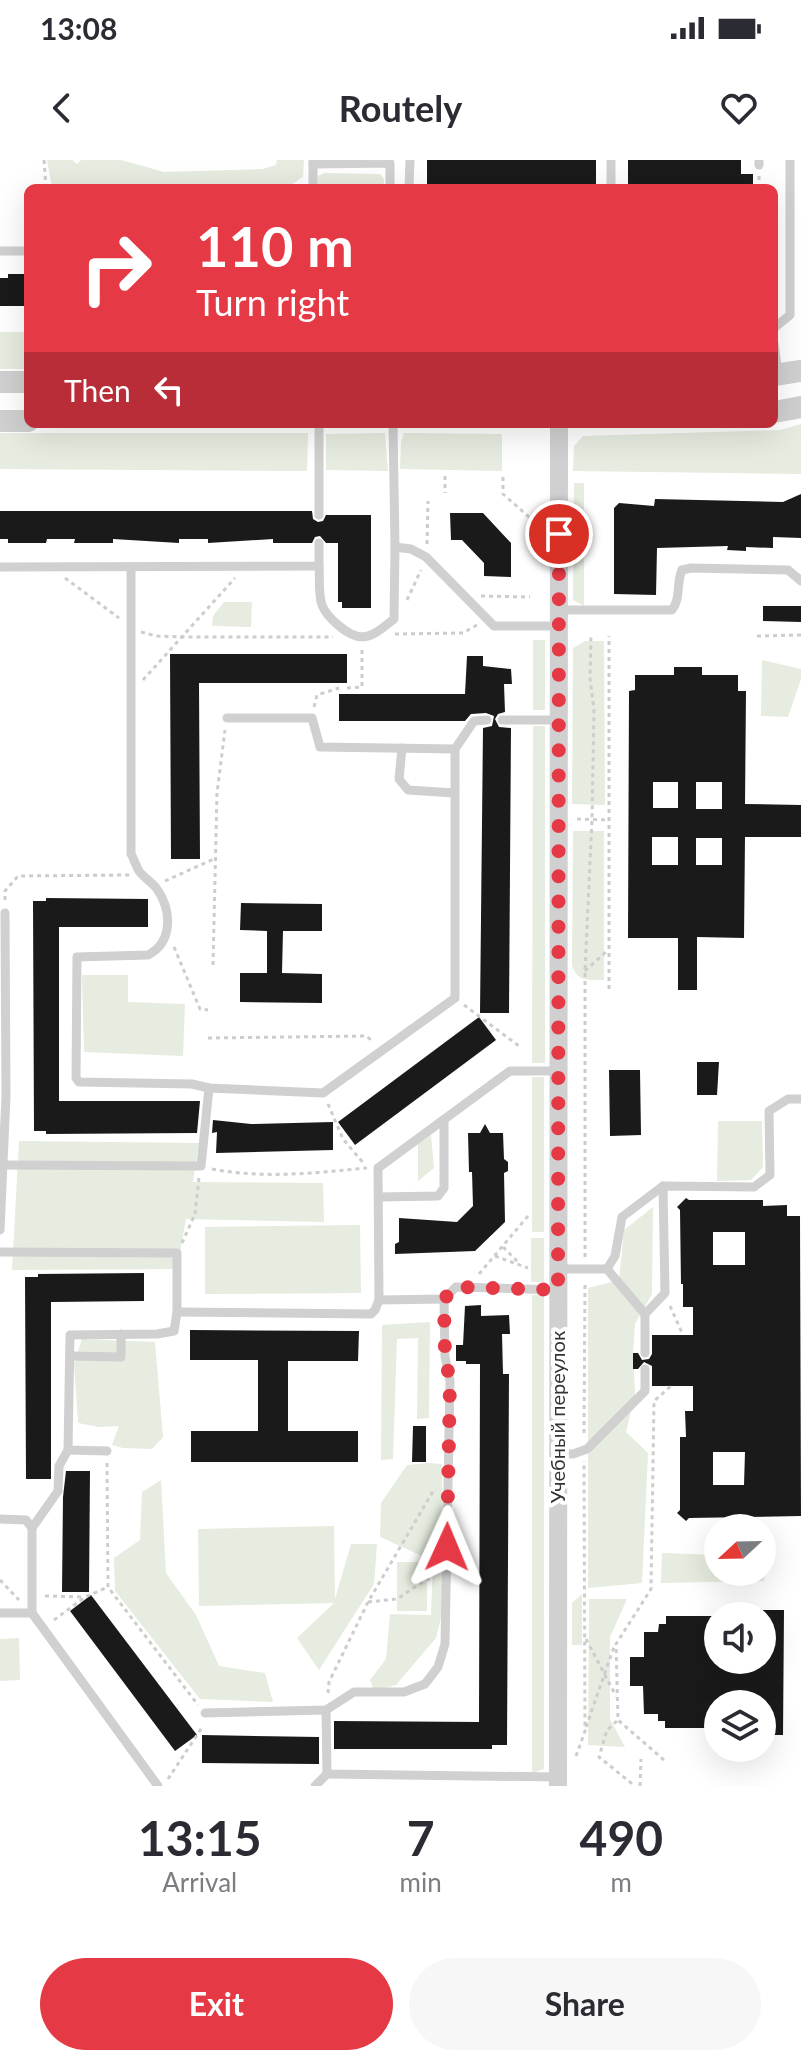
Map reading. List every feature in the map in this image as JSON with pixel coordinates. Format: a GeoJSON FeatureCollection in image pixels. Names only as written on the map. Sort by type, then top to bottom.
{"type":"FeatureCollection","features":[{"type":"Feature","properties":{"kind":"street"},"geometry":{"type":"LineString","coordinates":[[778,375],[801,371]]}},
{"type":"Feature","properties":{"kind":"street"},"geometry":{"type":"LineString","coordinates":[[0,382],[24,382]]}},
{"type":"Feature","properties":{"kind":"street"},"geometry":{"type":"LineString","coordinates":[[778,411],[801,407]]}},
{"type":"Feature","properties":{"kind":"street"},"geometry":{"type":"LineString","coordinates":[[0,421],[24,421]]}},
{"type":"Feature","properties":{"kind":"street","name":"Учебный переулок"},"geometry":{"type":"LineString","coordinates":[[558,1781],[559,428]]}},
{"type":"Feature","properties":{"kind":"lane"},"geometry":{"type":"LineString","coordinates":[[409,184],[410,160]]}},
{"type":"Feature","properties":{"kind":"lane"},"geometry":{"type":"LineString","coordinates":[[611,160],[611,184]]}},
{"type":"Feature","properties":{"kind":"lane"},"geometry":{"type":"LineString","coordinates":[[778,326],[796,315],[790,160]]}},
{"type":"Feature","properties":{"kind":"lane"},"geometry":{"type":"LineString","coordinates":[[313,184],[313,162],[390,163],[390,184]]}},
{"type":"Feature","properties":{"kind":"lane"},"geometry":{"type":"LineString","coordinates":[[0,251],[24,251]]}},
{"type":"Feature","properties":{"kind":"lane"},"geometry":{"type":"LineString","coordinates":[[319,428],[319,515]]}},
{"type":"Feature","properties":{"kind":"lane"},"geometry":{"type":"LineString","coordinates":[[319,543],[322,605],[332,620],[349,634],[362,638],[375,634],[394,619],[393,428]]}},
{"type":"Feature","properties":{"kind":"lane"},"geometry":{"type":"LineString","coordinates":[[395,547],[419,552],[494,626],[672,610],[677,604],[678,580],[682,570],[691,568],[788,570],[801,581]]}},
{"type":"Feature","properties":{"kind":"lane"},"geometry":{"type":"LineString","coordinates":[[0,567],[319,566]]}},
{"type":"Feature","properties":{"kind":"lane"},"geometry":{"type":"LineString","coordinates":[[131,567],[131,854],[139,871],[155,887],[167,915],[165,941],[158,950],[148,955],[77,957],[76,1078],[84,1084],[192,1084],[209,1088],[323,1093],[455,998],[455,749],[474,721],[487,720]]}},
{"type":"Feature","properties":{"kind":"lane"},"geometry":{"type":"LineString","coordinates":[[227,718],[312,718],[320,747],[455,749]]}},
{"type":"Feature","properties":{"kind":"lane"},"geometry":{"type":"LineString","coordinates":[[502,720],[559,720]]}},
{"type":"Feature","properties":{"kind":"lane"},"geometry":{"type":"LineString","coordinates":[[402,748],[399,779],[408,790],[454,793]]}},
{"type":"Feature","properties":{"kind":"lane"},"geometry":{"type":"LineString","coordinates":[[0,1230],[5,913]]}},
{"type":"Feature","properties":{"kind":"lane"},"geometry":{"type":"LineString","coordinates":[[177,1312],[371,1314],[379,1300],[379,1197],[373,1168],[510,1071],[558,1071]]}},
{"type":"Feature","properties":{"kind":"lane"},"geometry":{"type":"LineString","coordinates":[[3,1165],[201,1166],[209,1088]]}},
{"type":"Feature","properties":{"kind":"lane"},"geometry":{"type":"LineString","coordinates":[[607,1269],[615,1256],[622,1217],[663,1186],[754,1187],[770,1175],[769,1111],[788,1099],[801,1099]]}},
{"type":"Feature","properties":{"kind":"lane"},"geometry":{"type":"LineString","coordinates":[[379,1197],[438,1196],[444,1188],[444,1120]]}},
{"type":"Feature","properties":{"kind":"lane"},"geometry":{"type":"LineString","coordinates":[[645,1314],[665,1293],[663,1186]]}},
{"type":"Feature","properties":{"kind":"lane"},"geometry":{"type":"LineString","coordinates":[[0,1252],[177,1253],[174,1331],[70,1335],[68,1450],[59,1466],[58,1491],[32,1528],[32,1613],[160,1786]]}},
{"type":"Feature","properties":{"kind":"lane"},"geometry":{"type":"LineString","coordinates":[[558,1269],[607,1269],[645,1314],[645,1353]]}},
{"type":"Feature","properties":{"kind":"lane"},"geometry":{"type":"LineString","coordinates":[[379,1300],[444,1299],[456,1287],[558,1290]]}},
{"type":"Feature","properties":{"kind":"lane"},"geometry":{"type":"LineString","coordinates":[[205,1713],[326,1710],[354,1692],[404,1692],[425,1684],[438,1667],[445,1644],[450,1381],[445,1357],[444,1299]]}},
{"type":"Feature","properties":{"kind":"lane"},"geometry":{"type":"LineString","coordinates":[[70,1356],[121,1357],[121,1334]]}},
{"type":"Feature","properties":{"kind":"lane"},"geometry":{"type":"LineString","coordinates":[[558,1454],[584,1451],[645,1391],[645,1369]]}},
{"type":"Feature","properties":{"kind":"lane"},"geometry":{"type":"LineString","coordinates":[[68,1450],[107,1451]]}},
{"type":"Feature","properties":{"kind":"lane"},"geometry":{"type":"LineString","coordinates":[[0,1519],[26,1520],[32,1528]]}},
{"type":"Feature","properties":{"kind":"lane"},"geometry":{"type":"LineString","coordinates":[[0,1613],[32,1613]]}},
{"type":"Feature","properties":{"kind":"lane"},"geometry":{"type":"LineString","coordinates":[[315,1786],[327,1774],[326,1710]]}},
{"type":"Feature","properties":{"kind":"lane"},"geometry":{"type":"LineString","coordinates":[[327,1774],[558,1781]]}},
{"type":"Feature","properties":{"kind":"path"},"geometry":{"type":"LineString","coordinates":[[44,160],[46,184]]}},
{"type":"Feature","properties":{"kind":"path"},"geometry":{"type":"LineString","coordinates":[[445,476],[445,493]]}},
{"type":"Feature","properties":{"kind":"path"},"geometry":{"type":"LineString","coordinates":[[503,477],[503,494],[529,517]]}},
{"type":"Feature","properties":{"kind":"path"},"geometry":{"type":"LineString","coordinates":[[132,691],[245,566]]}},
{"type":"Feature","properties":{"kind":"path"},"geometry":{"type":"LineString","coordinates":[[61,567],[66,581],[104,605],[132,630],[156,636],[340,637],[349,634]]}},
{"type":"Feature","properties":{"kind":"path"},"geometry":{"type":"LineString","coordinates":[[463,595],[530,597]]}},
{"type":"Feature","properties":{"kind":"path"},"geometry":{"type":"LineString","coordinates":[[375,634],[463,633],[487,619]]}},
{"type":"Feature","properties":{"kind":"path"},"geometry":{"type":"LineString","coordinates":[[757,636],[801,635]]}},
{"type":"Feature","properties":{"kind":"path"},"geometry":{"type":"LineString","coordinates":[[585,1731],[585,971],[594,710],[590,678],[591,636]]}},
{"type":"Feature","properties":{"kind":"path"},"geometry":{"type":"LineString","coordinates":[[609,636],[609,989]]}},
{"type":"Feature","properties":{"kind":"path"},"geometry":{"type":"LineString","coordinates":[[347,688],[362,687],[362,638]]}},
{"type":"Feature","properties":{"kind":"path"},"geometry":{"type":"LineString","coordinates":[[312,718],[317,695],[339,688]]}},
{"type":"Feature","properties":{"kind":"path"},"geometry":{"type":"LineString","coordinates":[[213,965],[219,762],[227,718]]}},
{"type":"Feature","properties":{"kind":"path"},"geometry":{"type":"LineString","coordinates":[[573,819],[609,820]]}},
{"type":"Feature","properties":{"kind":"path"},"geometry":{"type":"LineString","coordinates":[[155,887],[216,858]]}},
{"type":"Feature","properties":{"kind":"path"},"geometry":{"type":"LineString","coordinates":[[5,913],[5,891],[18,876],[127,876],[139,871]]}},
{"type":"Feature","properties":{"kind":"path"},"geometry":{"type":"LineString","coordinates":[[165,941],[176,949],[200,1009],[208,1010]]}},
{"type":"Feature","properties":{"kind":"path"},"geometry":{"type":"LineString","coordinates":[[585,971],[609,949]]}},
{"type":"Feature","properties":{"kind":"path"},"geometry":{"type":"LineString","coordinates":[[455,998],[519,1046]]}},
{"type":"Feature","properties":{"kind":"path"},"geometry":{"type":"LineString","coordinates":[[208,1038],[366,1036],[383,1050]]}},
{"type":"Feature","properties":{"kind":"path"},"geometry":{"type":"LineString","coordinates":[[323,1093],[343,1139],[373,1168]]}},
{"type":"Feature","properties":{"kind":"path"},"geometry":{"type":"LineString","coordinates":[[177,1253],[195,1214],[201,1166],[245,1175],[287,1176],[373,1168]]}},
{"type":"Feature","properties":{"kind":"path"},"geometry":{"type":"LineString","coordinates":[[469,1287],[528,1216]]}},
{"type":"Feature","properties":{"kind":"path"},"geometry":{"type":"LineString","coordinates":[[503,1247],[521,1266]]}},
{"type":"Feature","properties":{"kind":"path"},"geometry":{"type":"LineString","coordinates":[[495,1256],[528,1268]]}},
{"type":"Feature","properties":{"kind":"path"},"geometry":{"type":"LineString","coordinates":[[665,1293],[683,1335]]}},
{"type":"Feature","properties":{"kind":"path"},"geometry":{"type":"LineString","coordinates":[[575,1757],[616,1644],[651,1589],[654,1401],[671,1386]]}},
{"type":"Feature","properties":{"kind":"path"},"geometry":{"type":"LineString","coordinates":[[107,1451],[108,1587],[205,1713],[202,1730],[160,1786]]}},
{"type":"Feature","properties":{"kind":"path"},"geometry":{"type":"LineString","coordinates":[[326,1710],[329,1682],[368,1602],[436,1485]]}},
{"type":"Feature","properties":{"kind":"path"},"geometry":{"type":"LineString","coordinates":[[368,1602],[397,1599],[427,1579],[446,1579]]}},
{"type":"Feature","properties":{"kind":"path"},"geometry":{"type":"LineString","coordinates":[[0,1580],[32,1613]]}},
{"type":"Feature","properties":{"kind":"path"},"geometry":{"type":"LineString","coordinates":[[43,1628],[85,1597],[108,1587]]}},
{"type":"Feature","properties":{"kind":"path"},"geometry":{"type":"LineString","coordinates":[[32,1595],[85,1597]]}},
{"type":"Feature","properties":{"kind":"path"},"geometry":{"type":"LineString","coordinates":[[584,1636],[618,1700]]}},
{"type":"Feature","properties":{"kind":"path"},"geometry":{"type":"LineString","coordinates":[[616,1644],[618,1720],[607,1730],[599,1757],[637,1786],[641,1759]]}},
{"type":"Feature","properties":{"kind":"path"},"geometry":{"type":"LineString","coordinates":[[618,1720],[664,1760]]}},
{"type":"Feature","properties":{"kind":"shaded area"},"geometry":{"type":"Polygon","coordinates":[[[47,160],[72,160],[77,164],[81,160],[121,160],[164,172],[263,169],[276,165],[277,160],[304,160],[303,177],[292,184],[51,184],[47,160]]]}},
{"type":"Feature","properties":{"kind":"shaded area"},"geometry":{"type":"Polygon","coordinates":[[[324,173],[380,174],[384,184],[317,184],[318,176],[324,173]]]}},
{"type":"Feature","properties":{"kind":"shaded area"},"geometry":{"type":"Polygon","coordinates":[[[0,332],[24,332],[24,369],[0,369],[0,332]]]}},
{"type":"Feature","properties":{"kind":"shaded area"},"geometry":{"type":"Polygon","coordinates":[[[801,424],[801,474],[573,471],[574,446],[583,436],[780,430],[801,424]]]}},
{"type":"Feature","properties":{"kind":"shaded area"},"geometry":{"type":"Polygon","coordinates":[[[0,433],[308,433],[307,471],[0,469],[0,433]]]}},
{"type":"Feature","properties":{"kind":"shaded area"},"geometry":{"type":"Polygon","coordinates":[[[385,433],[388,471],[326,470],[326,434],[385,433]]]}},
{"type":"Feature","properties":{"kind":"shaded area"},"geometry":{"type":"Polygon","coordinates":[[[404,433],[502,434],[502,471],[400,469],[404,433]]]}},
{"type":"Feature","properties":{"kind":"shaded area"},"geometry":{"type":"Polygon","coordinates":[[[574,483],[584,483],[584,606],[573,600],[574,483]]]}},
{"type":"Feature","properties":{"kind":"shaded area"},"geometry":{"type":"Polygon","coordinates":[[[224,602],[252,602],[251,627],[212,626],[213,616],[224,602]]]}},
{"type":"Feature","properties":{"kind":"shaded area"},"geometry":{"type":"Polygon","coordinates":[[[533,640],[545,640],[545,710],[533,710],[533,640]]]}},
{"type":"Feature","properties":{"kind":"shaded area"},"geometry":{"type":"Polygon","coordinates":[[[585,641],[604,641],[605,805],[572,804],[573,648],[585,641]]]}},
{"type":"Feature","properties":{"kind":"shaded area"},"geometry":{"type":"Polygon","coordinates":[[[762,660],[801,669],[801,679],[788,717],[761,716],[762,660]]]}},
{"type":"Feature","properties":{"kind":"shaded area"},"geometry":{"type":"Polygon","coordinates":[[[533,726],[545,726],[545,1063],[532,1063],[533,726]]]}},
{"type":"Feature","properties":{"kind":"shaded area"},"geometry":{"type":"Polygon","coordinates":[[[573,831],[604,831],[604,980],[580,977],[572,965],[573,831]]]}},
{"type":"Feature","properties":{"kind":"shaded area"},"geometry":{"type":"Polygon","coordinates":[[[82,975],[128,975],[128,1002],[185,1004],[183,1056],[84,1052],[82,975]]]}},
{"type":"Feature","properties":{"kind":"shaded area"},"geometry":{"type":"Polygon","coordinates":[[[532,1077],[544,1077],[544,1232],[532,1232],[532,1077]]]}},
{"type":"Feature","properties":{"kind":"shaded area"},"geometry":{"type":"Polygon","coordinates":[[[718,1121],[762,1121],[763,1167],[751,1180],[717,1181],[718,1121]]]}},
{"type":"Feature","properties":{"kind":"shaded area"},"geometry":{"type":"Polygon","coordinates":[[[431,1135],[434,1168],[418,1181],[418,1144],[431,1135]]]}},
{"type":"Feature","properties":{"kind":"shaded area"},"geometry":{"type":"Polygon","coordinates":[[[19,1141],[199,1143],[193,1182],[323,1183],[324,1222],[186,1219],[177,1269],[12,1270],[19,1141]]]}},
{"type":"Feature","properties":{"kind":"shaded area"},"geometry":{"type":"Polygon","coordinates":[[[653,1207],[652,1294],[635,1324],[635,1393],[626,1432],[648,1453],[642,1583],[588,1588],[588,1288],[619,1280],[624,1230],[653,1207]]]}},
{"type":"Feature","properties":{"kind":"shaded area"},"geometry":{"type":"Polygon","coordinates":[[[360,1225],[361,1293],[205,1294],[205,1227],[360,1225]]]}},
{"type":"Feature","properties":{"kind":"shaded area"},"geometry":{"type":"Polygon","coordinates":[[[531,1238],[544,1238],[544,1282],[531,1282],[531,1238]]]}},
{"type":"Feature","properties":{"kind":"shaded area"},"geometry":{"type":"Polygon","coordinates":[[[532,1295],[544,1295],[544,1769],[532,1773],[532,1295]]]}},
{"type":"Feature","properties":{"kind":"shaded area"},"geometry":{"type":"Polygon","coordinates":[[[430,1322],[429,1418],[417,1419],[418,1338],[397,1339],[393,1459],[381,1460],[382,1325],[430,1322]]]}},
{"type":"Feature","properties":{"kind":"shaded area"},"geometry":{"type":"Polygon","coordinates":[[[82,1339],[155,1342],[163,1437],[152,1449],[112,1445],[119,1426],[99,1427],[78,1423],[74,1363],[82,1339]]]}},
{"type":"Feature","properties":{"kind":"shaded area"},"geometry":{"type":"Polygon","coordinates":[[[442,1464],[444,1605],[436,1638],[396,1685],[374,1691],[370,1680],[386,1659],[390,1614],[431,1615],[433,1561],[380,1537],[381,1503],[407,1465],[442,1464]]]}},
{"type":"Feature","properties":{"kind":"shaded area"},"geometry":{"type":"Polygon","coordinates":[[[161,1480],[166,1573],[196,1615],[219,1666],[265,1673],[273,1702],[200,1699],[115,1591],[114,1558],[140,1540],[142,1492],[161,1480]]]}},
{"type":"Feature","properties":{"kind":"shaded area"},"geometry":{"type":"Polygon","coordinates":[[[334,1526],[335,1599],[351,1544],[377,1544],[374,1584],[319,1670],[297,1638],[334,1603],[199,1606],[198,1529],[334,1526]]]}},
{"type":"Feature","properties":{"kind":"shaded area"},"geometry":{"type":"Polygon","coordinates":[[[662,1553],[704,1554],[704,1582],[661,1583],[662,1553]]]}},
{"type":"Feature","properties":{"kind":"shaded area"},"geometry":{"type":"Polygon","coordinates":[[[397,1562],[427,1562],[427,1611],[397,1611],[397,1562]]]}},
{"type":"Feature","properties":{"kind":"shaded area"},"geometry":{"type":"Polygon","coordinates":[[[582,1594],[582,1645],[572,1645],[572,1603],[582,1594]]]}},
{"type":"Feature","properties":{"kind":"shaded area"},"geometry":{"type":"Polygon","coordinates":[[[589,1599],[627,1599],[610,1637],[610,1719],[625,1747],[588,1745],[589,1599]]]}},
{"type":"Feature","properties":{"kind":"shaded area"},"geometry":{"type":"Polygon","coordinates":[[[19,1638],[20,1680],[0,1681],[0,1639],[19,1638]]]}},
{"type":"Feature","properties":{"kind":"building"},"geometry":{"type":"Polygon","coordinates":[[[427,160],[596,160],[596,184],[427,184],[427,160]]]}},
{"type":"Feature","properties":{"kind":"building"},"geometry":{"type":"Polygon","coordinates":[[[628,160],[741,160],[741,174],[753,174],[753,184],[628,184],[628,160]]]}},
{"type":"Feature","properties":{"kind":"building"},"geometry":{"type":"Polygon","coordinates":[[[8,274],[24,274],[24,306],[0,306],[0,278],[8,278],[8,274]]]}},
{"type":"Feature","properties":{"kind":"building"},"geometry":{"type":"Polygon","coordinates":[[[801,494],[801,538],[773,537],[773,548],[746,547],[746,551],[727,550],[728,546],[657,548],[656,595],[614,594],[614,508],[619,503],[654,506],[655,499],[783,502],[801,494]]]}},
{"type":"Feature","properties":{"kind":"building"},"geometry":{"type":"Polygon","coordinates":[[[0,511],[312,511],[313,519],[318,522],[323,521],[326,515],[371,515],[371,608],[342,608],[342,602],[338,602],[338,543],[326,543],[320,536],[315,537],[312,543],[273,543],[273,539],[208,543],[208,539],[179,539],[179,543],[113,539],[113,543],[74,543],[75,539],[47,539],[46,543],[8,543],[8,539],[0,539],[0,511]]]}},
{"type":"Feature","properties":{"kind":"building"},"geometry":{"type":"Polygon","coordinates":[[[450,513],[483,513],[511,543],[511,577],[484,576],[484,563],[462,540],[451,540],[450,513]]]}},
{"type":"Feature","properties":{"kind":"building"},"geometry":{"type":"Polygon","coordinates":[[[763,606],[801,606],[801,622],[763,621],[763,606]]]}},
{"type":"Feature","properties":{"kind":"building"},"geometry":{"type":"Polygon","coordinates":[[[170,654],[347,654],[347,683],[199,683],[200,859],[171,859],[170,654]]]}},
{"type":"Feature","properties":{"kind":"building"},"geometry":{"type":"Polygon","coordinates":[[[467,656],[483,656],[483,666],[511,669],[512,684],[504,684],[505,712],[495,719],[499,727],[511,728],[509,1013],[480,1013],[483,728],[492,726],[494,716],[471,714],[465,721],[339,721],[339,694],[465,694],[467,656]]]}},
{"type":"Feature","properties":{"kind":"building"},"geometry":{"type":"Polygon","coordinates":[[[674,667],[702,667],[702,675],[738,675],[738,691],[746,691],[745,804],[801,805],[801,837],[745,837],[744,938],[697,937],[697,990],[678,990],[678,938],[628,938],[629,691],[635,690],[635,675],[674,675],[674,667]],[[653,782],[653,808],[678,808],[678,782],[653,782]],[[696,782],[696,809],[722,809],[722,782],[696,782]],[[652,837],[652,865],[678,865],[678,837],[652,837]],[[696,838],[696,865],[722,865],[722,838],[696,838]]]}},
{"type":"Feature","properties":{"kind":"building"},"geometry":{"type":"Polygon","coordinates":[[[46,898],[148,899],[148,927],[59,927],[59,1101],[200,1101],[197,1133],[46,1134],[46,1131],[34,1131],[33,901],[46,901],[46,898]]]}},
{"type":"Feature","properties":{"kind":"building"},"geometry":{"type":"Polygon","coordinates":[[[241,903],[322,904],[322,931],[283,931],[282,973],[322,974],[322,1003],[240,1002],[240,973],[267,973],[267,931],[240,930],[241,903]]]}},
{"type":"Feature","properties":{"kind":"building"},"geometry":{"type":"Polygon","coordinates":[[[479,1017],[496,1040],[355,1145],[338,1122],[479,1017]]]}},
{"type":"Feature","properties":{"kind":"building"},"geometry":{"type":"Polygon","coordinates":[[[697,1062],[719,1062],[717,1095],[697,1095],[697,1062]]]}},
{"type":"Feature","properties":{"kind":"building"},"geometry":{"type":"Polygon","coordinates":[[[609,1070],[640,1070],[641,1135],[610,1136],[609,1070]]]}},
{"type":"Feature","properties":{"kind":"building"},"geometry":{"type":"Polygon","coordinates":[[[213,1120],[251,1124],[333,1122],[333,1150],[216,1153],[217,1132],[212,1133],[213,1120]]]}},
{"type":"Feature","properties":{"kind":"building"},"geometry":{"type":"Polygon","coordinates":[[[485,1124],[490,1133],[503,1133],[504,1159],[508,1162],[508,1171],[504,1173],[505,1222],[475,1251],[395,1254],[395,1244],[399,1242],[399,1218],[457,1222],[473,1206],[468,1133],[480,1133],[485,1124]]]}},
{"type":"Feature","properties":{"kind":"building"},"geometry":{"type":"Polygon","coordinates":[[[686,1198],[763,1200],[763,1206],[787,1205],[787,1216],[800,1216],[801,1516],[704,1514],[704,1518],[689,1518],[686,1521],[677,1513],[680,1510],[680,1437],[686,1437],[685,1411],[693,1411],[693,1386],[652,1386],[652,1366],[644,1362],[638,1369],[633,1369],[633,1353],[638,1353],[642,1360],[649,1359],[652,1335],[693,1335],[693,1307],[683,1307],[680,1210],[677,1207],[686,1198]],[[713,1232],[713,1265],[745,1265],[745,1232],[713,1232]],[[713,1452],[713,1485],[744,1485],[745,1452],[713,1452]]]}},
{"type":"Feature","properties":{"kind":"building"},"geometry":{"type":"Polygon","coordinates":[[[144,1273],[144,1301],[51,1302],[51,1479],[26,1479],[25,1277],[38,1277],[38,1274],[144,1273]]]}},
{"type":"Feature","properties":{"kind":"building"},"geometry":{"type":"Polygon","coordinates":[[[481,1305],[481,1316],[509,1315],[510,1334],[502,1334],[503,1374],[509,1374],[507,1745],[492,1745],[492,1749],[334,1749],[334,1721],[479,1722],[480,1364],[456,1361],[456,1345],[463,1345],[465,1306],[481,1305]]]}},
{"type":"Feature","properties":{"kind":"building"},"geometry":{"type":"Polygon","coordinates":[[[190,1330],[359,1331],[358,1361],[288,1361],[288,1431],[358,1431],[358,1462],[191,1462],[191,1431],[258,1431],[258,1360],[190,1360],[190,1330]]]}},
{"type":"Feature","properties":{"kind":"building"},"geometry":{"type":"Polygon","coordinates":[[[413,1426],[426,1426],[426,1462],[412,1462],[413,1426]]]}},
{"type":"Feature","properties":{"kind":"building"},"geometry":{"type":"Polygon","coordinates":[[[66,1471],[90,1471],[89,1592],[62,1592],[66,1471]]]}},
{"type":"Feature","properties":{"kind":"building"},"geometry":{"type":"Polygon","coordinates":[[[91,1595],[197,1735],[175,1751],[70,1611],[91,1595]]]}},
{"type":"Feature","properties":{"kind":"building"},"geometry":{"type":"Polygon","coordinates":[[[776,1610],[784,1610],[783,1735],[776,1735],[776,1690],[704,1690],[704,1728],[665,1728],[665,1721],[658,1721],[658,1714],[644,1714],[643,1686],[630,1686],[630,1657],[644,1657],[644,1632],[658,1632],[659,1624],[666,1624],[666,1616],[704,1616],[704,1674],[776,1674],[776,1610]]]}},
{"type":"Feature","properties":{"kind":"building"},"geometry":{"type":"Polygon","coordinates":[[[202,1735],[319,1737],[319,1764],[202,1763],[202,1735]]]}},
{"type":"Feature","properties":{"kind":"route"},"geometry":{"type":"LineString","coordinates":[[447,1547],[450,1381],[445,1357],[444,1299],[456,1287],[558,1290],[559,534]]}}]}
